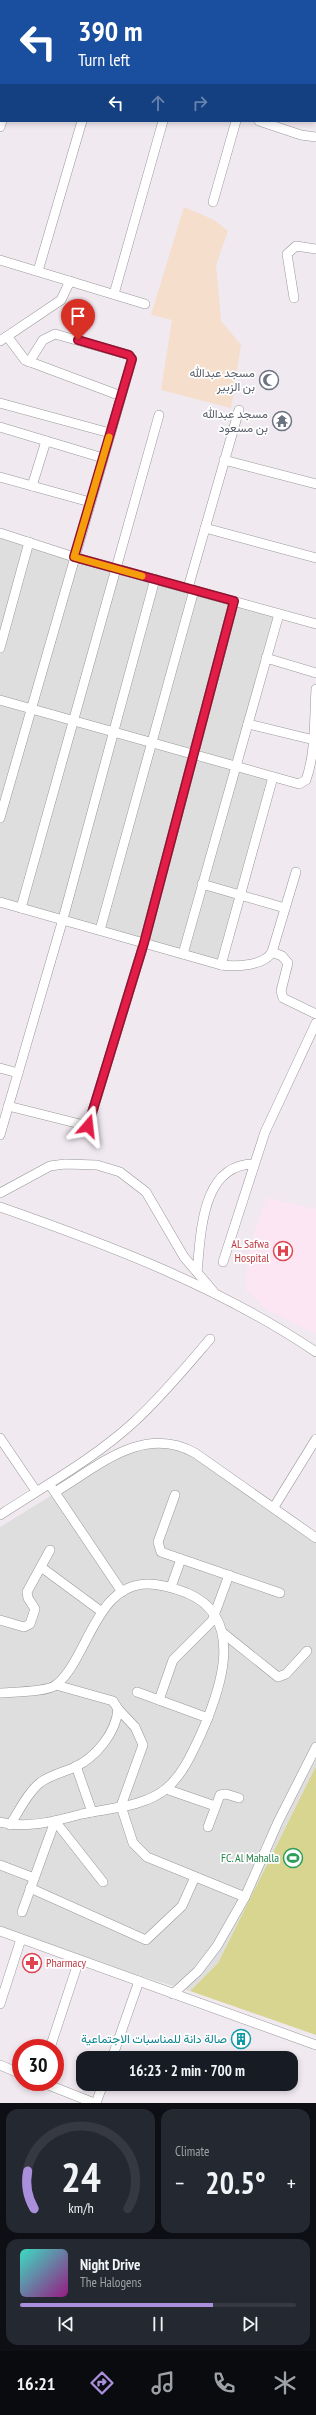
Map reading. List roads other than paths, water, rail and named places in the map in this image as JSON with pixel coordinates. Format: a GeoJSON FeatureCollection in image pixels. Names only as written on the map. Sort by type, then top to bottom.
{"type":"FeatureCollection","features":[{"type":"Feature","properties":{"kind":"street"},"geometry":{"type":"LineString","coordinates":[[38,271],[82,122]]}},
{"type":"Feature","properties":{"kind":"street"},"geometry":{"type":"LineString","coordinates":[[114,294],[163,122]]}},
{"type":"Feature","properties":{"kind":"street"},"geometry":{"type":"LineString","coordinates":[[213,202],[236,122]]}},
{"type":"Feature","properties":{"kind":"street"},"geometry":{"type":"LineString","coordinates":[[262,122],[301,135],[316,137]]}},
{"type":"Feature","properties":{"kind":"street"},"geometry":{"type":"LineString","coordinates":[[294,298],[288,254],[296,246],[316,249]]}},
{"type":"Feature","properties":{"kind":"street"},"geometry":{"type":"LineString","coordinates":[[0,260],[145,304]]}},
{"type":"Feature","properties":{"kind":"street"},"geometry":{"type":"LineString","coordinates":[[70,281],[61,300],[4,339],[21,358],[29,362],[121,396]]}},
{"type":"Feature","properties":{"kind":"street"},"geometry":{"type":"LineString","coordinates":[[0,818],[30,708],[132,361],[129,355],[55,334],[43,340],[29,362]]}},
{"type":"Feature","properties":{"kind":"street"},"geometry":{"type":"LineString","coordinates":[[0,402],[110,433]]}},
{"type":"Feature","properties":{"kind":"street"},"geometry":{"type":"LineString","coordinates":[[100,930],[152,743],[205,528],[240,410]]}},
{"type":"Feature","properties":{"kind":"street"},"geometry":{"type":"LineString","coordinates":[[21,908],[72,720],[159,415]]}},
{"type":"Feature","properties":{"kind":"street"},"geometry":{"type":"LineString","coordinates":[[0,427],[103,458]]}},
{"type":"Feature","properties":{"kind":"street"},"geometry":{"type":"LineString","coordinates":[[32,486],[46,441]]}},
{"type":"Feature","properties":{"kind":"street"},"geometry":{"type":"LineString","coordinates":[[224,460],[316,484]]}},
{"type":"Feature","properties":{"kind":"street"},"geometry":{"type":"LineString","coordinates":[[0,477],[90,502]]}},
{"type":"Feature","properties":{"kind":"street"},"geometry":{"type":"LineString","coordinates":[[205,528],[316,558]]}},
{"type":"Feature","properties":{"kind":"street"},"geometry":{"type":"LineString","coordinates":[[0,533],[74,557],[316,624]]}},
{"type":"Feature","properties":{"kind":"street"},"geometry":{"type":"LineString","coordinates":[[0,648],[29,542]]}},
{"type":"Feature","properties":{"kind":"street"},"geometry":{"type":"LineString","coordinates":[[0,1134],[62,920],[155,579]]}},
{"type":"Feature","properties":{"kind":"street"},"geometry":{"type":"LineString","coordinates":[[8,1106],[88,1126],[144,943],[234,601]]}},
{"type":"Feature","properties":{"kind":"street"},"geometry":{"type":"LineString","coordinates":[[183,954],[278,614]]}},
{"type":"Feature","properties":{"kind":"street"},"geometry":{"type":"LineString","coordinates":[[266,658],[316,673]]}},
{"type":"Feature","properties":{"kind":"street"},"geometry":{"type":"LineString","coordinates":[[0,700],[299,784],[305,782],[310,766],[314,740],[316,690]]}},
{"type":"Feature","properties":{"kind":"street"},"geometry":{"type":"LineString","coordinates":[[248,724],[314,740]]}},
{"type":"Feature","properties":{"kind":"street"},"geometry":{"type":"LineString","coordinates":[[221,965],[273,777]]}},
{"type":"Feature","properties":{"kind":"street"},"geometry":{"type":"LineString","coordinates":[[0,902],[221,965],[259,963],[267,959],[272,952],[296,872]]}},
{"type":"Feature","properties":{"kind":"street"},"geometry":{"type":"LineString","coordinates":[[202,884],[285,908]]}},
{"type":"Feature","properties":{"kind":"street"},"geometry":{"type":"LineString","coordinates":[[272,952],[282,956],[288,962],[281,991],[283,998],[316,1014]]}},
{"type":"Feature","properties":{"kind":"street"},"geometry":{"type":"LineString","coordinates":[[223,1262],[254,1164],[274,1112],[316,1023]]}},
{"type":"Feature","properties":{"kind":"street"},"geometry":{"type":"LineString","coordinates":[[0,1068],[18,1073]]}},
{"type":"Feature","properties":{"kind":"street"},"geometry":{"type":"LineString","coordinates":[[0,1193],[50,1166],[64,1164],[97,1165],[120,1172],[146,1192],[184,1256],[216,1293]]}},
{"type":"Feature","properties":{"kind":"street"},"geometry":{"type":"LineString","coordinates":[[197,1272],[203,1212],[212,1193],[220,1179],[230,1170],[241,1165],[254,1164]]}},
{"type":"Feature","properties":{"kind":"street"},"geometry":{"type":"LineString","coordinates":[[0,1207],[100,1242],[216,1293],[314,1351],[316,1361]]}},
{"type":"Feature","properties":{"kind":"street"},"geometry":{"type":"LineString","coordinates":[[0,1515],[101,1449],[135,1421],[170,1386],[210,1339]]}},
{"type":"Feature","properties":{"kind":"street"},"geometry":{"type":"LineString","coordinates":[[0,1438],[36,1491]]}},
{"type":"Feature","properties":{"kind":"street"},"geometry":{"type":"LineString","coordinates":[[274,1507],[316,1439]]}},
{"type":"Feature","properties":{"kind":"street"},"geometry":{"type":"LineString","coordinates":[[55,1492],[131,1447],[141,1444],[164,1443],[180,1445],[195,1453],[274,1507],[316,1538]]}},
{"type":"Feature","properties":{"kind":"street"},"geometry":{"type":"LineString","coordinates":[[49,1483],[122,1592]]}},
{"type":"Feature","properties":{"kind":"street"},"geometry":{"type":"LineString","coordinates":[[175,1494],[157,1546],[160,1552],[280,1593]]}},
{"type":"Feature","properties":{"kind":"street"},"geometry":{"type":"LineString","coordinates":[[0,1620],[24,1627],[30,1624],[35,1609],[28,1598],[27,1592],[50,1550]]}},
{"type":"Feature","properties":{"kind":"street"},"geometry":{"type":"LineString","coordinates":[[171,1587],[181,1559]]}},
{"type":"Feature","properties":{"kind":"street"},"geometry":{"type":"LineString","coordinates":[[41,1567],[102,1612]]}},
{"type":"Feature","properties":{"kind":"street"},"geometry":{"type":"LineString","coordinates":[[159,1700],[173,1660],[208,1625],[214,1615],[229,1576]]}},
{"type":"Feature","properties":{"kind":"street"},"geometry":{"type":"LineString","coordinates":[[0,1694],[47,1689],[56,1685],[72,1663],[102,1612],[122,1592],[146,1584],[171,1587],[195,1597],[214,1615],[223,1633],[225,1651],[224,1666],[208,1718],[191,1755],[178,1777],[166,1789],[152,1796],[121,1806],[55,1821],[10,1825],[0,1822]]}},
{"type":"Feature","properties":{"kind":"street"},"geometry":{"type":"LineString","coordinates":[[223,1633],[278,1677],[286,1674],[307,1651]]}},
{"type":"Feature","properties":{"kind":"street"},"geometry":{"type":"LineString","coordinates":[[56,1685],[105,1697],[114,1701],[118,1709],[135,1727],[143,1745],[121,1806],[129,1835],[139,1851],[147,1857],[245,1897]]}},
{"type":"Feature","properties":{"kind":"street"},"geometry":{"type":"LineString","coordinates":[[137,1692],[208,1718]]}},
{"type":"Feature","properties":{"kind":"street"},"geometry":{"type":"LineString","coordinates":[[10,1825],[35,1788],[43,1781],[76,1766],[92,1755],[107,1740],[118,1709]]}},
{"type":"Feature","properties":{"kind":"street"},"geometry":{"type":"LineString","coordinates":[[173,1994],[209,1960],[245,1897],[278,1822],[316,1747]]}},
{"type":"Feature","properties":{"kind":"street"},"geometry":{"type":"LineString","coordinates":[[76,1766],[92,1812]]}},
{"type":"Feature","properties":{"kind":"street"},"geometry":{"type":"LineString","coordinates":[[166,1789],[215,1806]]}},
{"type":"Feature","properties":{"kind":"street"},"geometry":{"type":"LineString","coordinates":[[208,1827],[215,1806],[222,1794],[238,1798]]}},
{"type":"Feature","properties":{"kind":"street"},"geometry":{"type":"LineString","coordinates":[[22,1912],[55,1821]]}},
{"type":"Feature","properties":{"kind":"street"},"geometry":{"type":"LineString","coordinates":[[55,1821],[103,1882]]}},
{"type":"Feature","properties":{"kind":"street"},"geometry":{"type":"LineString","coordinates":[[0,1865],[34,1878]]}},
{"type":"Feature","properties":{"kind":"street"},"geometry":{"type":"LineString","coordinates":[[30,1888],[146,1940],[182,1906],[195,1877]]}},
{"type":"Feature","properties":{"kind":"street"},"geometry":{"type":"LineString","coordinates":[[0,1931],[316,2045]]}},
{"type":"Feature","properties":{"kind":"street"},"geometry":{"type":"LineString","coordinates":[[0,2004],[21,1939]]}},
{"type":"Feature","properties":{"kind":"street"},"geometry":{"type":"LineString","coordinates":[[53,2039],[78,1960]]}},
{"type":"Feature","properties":{"kind":"street"},"geometry":{"type":"LineString","coordinates":[[114,2051],[139,1981]]}},
{"type":"Feature","properties":{"kind":"street"},"geometry":{"type":"LineString","coordinates":[[0,2065],[12,2070]]}},
{"type":"Feature","properties":{"kind":"street"},"geometry":{"type":"LineString","coordinates":[[64,2091],[95,2103],[100,2091]]}},
{"type":"Feature","properties":{"kind":"place","name":"مسجد عبدالله بن الزبير"},"geometry":{"type":"Point","coordinates":[269,380]}},
{"type":"Feature","properties":{"kind":"place","name":"مسجد عبدالله بن مسعود"},"geometry":{"type":"Point","coordinates":[282,421]}},
{"type":"Feature","properties":{"kind":"place","name":"AL Safwa Hospital"},"geometry":{"type":"Point","coordinates":[283,1251]}},
{"type":"Feature","properties":{"kind":"place","name":"FC. Al Mahalla"},"geometry":{"type":"Point","coordinates":[293,1858]}},
{"type":"Feature","properties":{"kind":"place","name":"Pharmacy"},"geometry":{"type":"Point","coordinates":[32,1963]}},
{"type":"Feature","properties":{"kind":"place","name":"صالة دانة للمناسبات الاجتماعية"},"geometry":{"type":"Point","coordinates":[241,2039]}}]}
